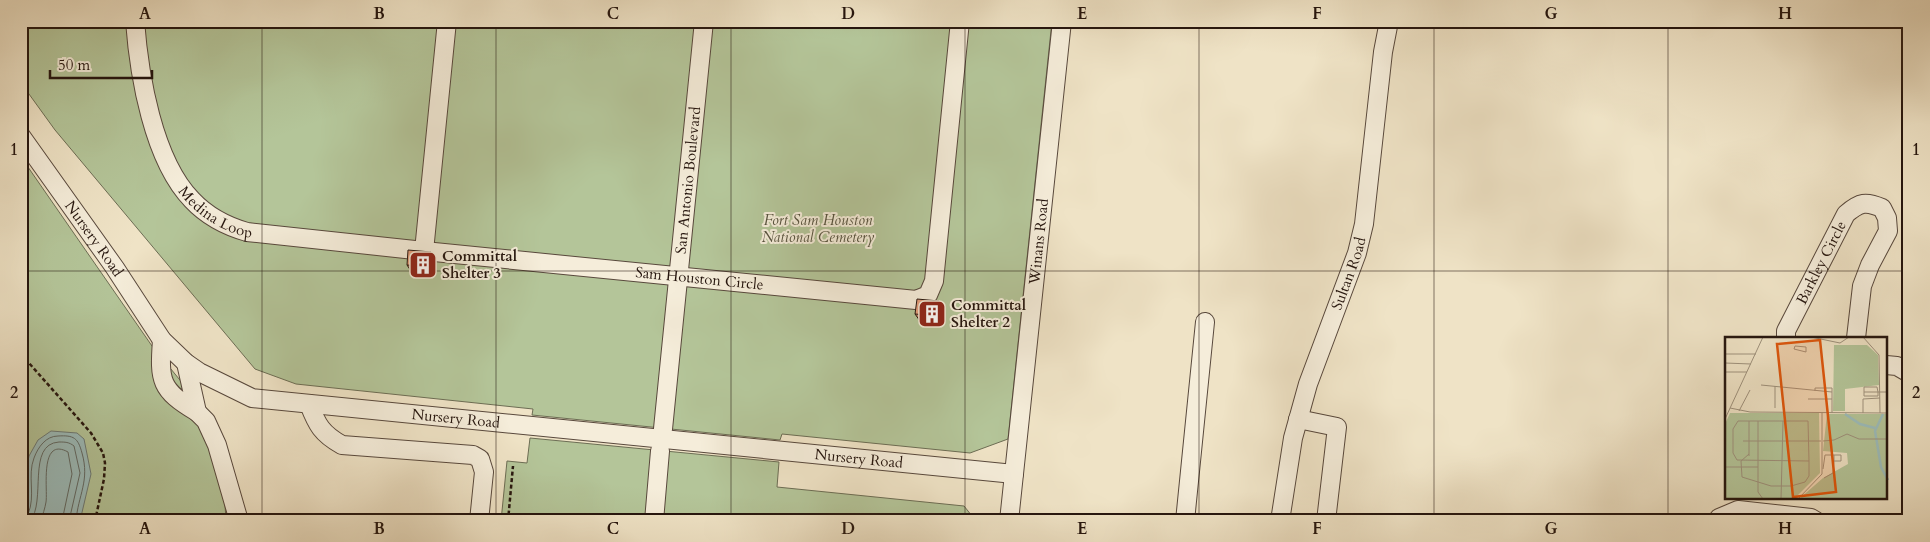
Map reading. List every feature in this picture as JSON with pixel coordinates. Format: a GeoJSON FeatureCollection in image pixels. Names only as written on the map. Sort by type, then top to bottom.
{"type":"FeatureCollection","features":[{"type":"Feature","properties":{"kind":"street","name":"Medina Loop"},"geometry":{"type":"LineString","coordinates":[[135,21],[145,91],[158,138],[181,186],[202,209],[225,224],[247,232],[424,251]]}},
{"type":"Feature","properties":{"kind":"street"},"geometry":{"type":"LineString","coordinates":[[424,251],[448,21]]}},
{"type":"Feature","properties":{"kind":"street","name":"San Antonio Boulevard"},"geometry":{"type":"LineString","coordinates":[[663,429],[704,21]]}},
{"type":"Feature","properties":{"kind":"street","name":"Sam Houston Circle"},"geometry":{"type":"LineString","coordinates":[[424,251],[919,300],[928,295],[934,281],[960,21]]}},
{"type":"Feature","properties":{"kind":"street","name":"Winans Road"},"geometry":{"type":"LineString","coordinates":[[1009,521],[1062,21]]}},
{"type":"Feature","properties":{"kind":"street","name":"Sultan Road"},"geometry":{"type":"LineString","coordinates":[[1280,521],[1292,438],[1308,384],[1357,254],[1364,224],[1383,52],[1389,21]]}},
{"type":"Feature","properties":{"kind":"street","name":"Nursery Road"},"geometry":{"type":"LineString","coordinates":[[21,136],[115,268],[162,340],[186,363],[218,382],[252,398],[1014,474]]}},
{"type":"Feature","properties":{"kind":"street","name":"Barkley Circle"},"geometry":{"type":"LineString","coordinates":[[1786,337],[1786,331],[1846,214],[1854,207],[1869,202],[1882,208],[1888,218],[1888,231],[1870,265],[1862,286],[1856,337]]}},
{"type":"Feature","properties":{"kind":"street"},"geometry":{"type":"LineString","coordinates":[[1186,521],[1205,322]]}},
{"type":"Feature","properties":{"kind":"street"},"geometry":{"type":"LineString","coordinates":[[162,340],[160,366],[162,378],[168,392],[181,403],[197,412],[206,421],[217,445],[239,521]]}},
{"type":"Feature","properties":{"kind":"street"},"geometry":{"type":"LineString","coordinates":[[186,363],[197,412]]}},
{"type":"Feature","properties":{"kind":"street"},"geometry":{"type":"LineString","coordinates":[[1888,365],[1897,366],[1909,373]]}},
{"type":"Feature","properties":{"kind":"street"},"geometry":{"type":"LineString","coordinates":[[308,404],[317,425],[330,439],[342,445],[473,455],[480,459],[484,472],[479,521]]}},
{"type":"Feature","properties":{"kind":"street"},"geometry":{"type":"LineString","coordinates":[[1298,419],[1337,427],[1326,521]]}},
{"type":"Feature","properties":{"kind":"street"},"geometry":{"type":"LineString","coordinates":[[654,521],[660,451]]}},
{"type":"Feature","properties":{"kind":"street"},"geometry":{"type":"LineString","coordinates":[[1717,521],[1719,518],[1738,510],[1811,518],[1816,521]]}},
{"type":"Feature","properties":{"kind":"path"},"geometry":{"type":"LineString","coordinates":[[21,354],[91,433],[103,453],[105,464],[104,478],[95,521]]}},
{"type":"Feature","properties":{"kind":"path"},"geometry":{"type":"LineString","coordinates":[[508,521],[513,466]]}},
{"type":"Feature","properties":{"kind":"green space","name":"Fort Sam Houston National Cemetery"},"geometry":{"type":"Polygon","coordinates":[[[21,21],[1052,21],[1008,439],[970,453],[782,434],[780,440],[532,415],[533,409],[296,384],[255,369],[55,130],[21,83],[21,21]]]}},
{"type":"Feature","properties":{"kind":"green space"},"geometry":{"type":"Polygon","coordinates":[[[21,157],[152,346],[198,402],[225,504],[226,521],[21,521],[21,157]]]}},
{"type":"Feature","properties":{"kind":"green space"},"geometry":{"type":"Polygon","coordinates":[[[530,438],[779,462],[777,487],[964,506],[976,521],[501,521],[507,461],[527,463],[530,438]]]}},
{"type":"Feature","properties":{"kind":"water"},"geometry":{"type":"Polygon","coordinates":[[[51,431],[77,433],[84,439],[91,474],[80,521],[21,521],[27,499],[27,466],[29,456],[38,440],[51,431]]]}},
{"type":"Feature","properties":{"kind":"building"},"geometry":{"type":"Polygon","coordinates":[[[408,250],[431,252],[429,267],[407,265],[408,250]]]}},
{"type":"Feature","properties":{"kind":"building"},"geometry":{"type":"Polygon","coordinates":[[[917,299],[939,301],[938,316],[915,314],[917,299]]]}},
{"type":"Feature","properties":{"kind":"place","name":"Committal Shelter 3"},"geometry":{"type":"Point","coordinates":[423,265]}},
{"type":"Feature","properties":{"kind":"place","name":"Committal Shelter 2"},"geometry":{"type":"Point","coordinates":[932,314]}}]}
